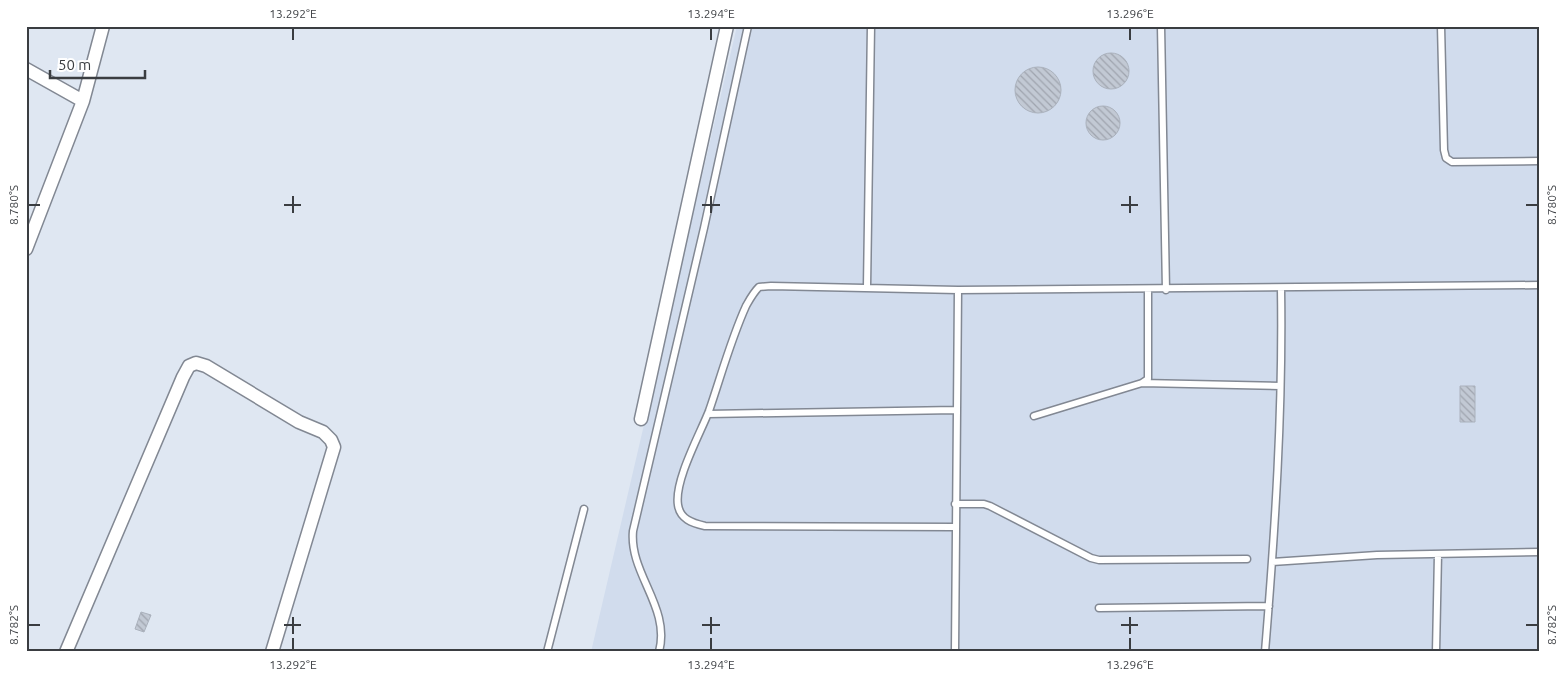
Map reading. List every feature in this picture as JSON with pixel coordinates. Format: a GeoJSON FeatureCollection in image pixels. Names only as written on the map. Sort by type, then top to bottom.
{"type":"FeatureCollection","features":[{"type":"Feature","properties":{"kind":"street"},"geometry":{"type":"LineString","coordinates":[[26,249],[82,100],[103,26]]}},
{"type":"Feature","properties":{"kind":"street"},"geometry":{"type":"LineString","coordinates":[[641,419],[727,26]]}},
{"type":"Feature","properties":{"kind":"street"},"geometry":{"type":"LineString","coordinates":[[26,69],[82,100]]}},
{"type":"Feature","properties":{"kind":"street"},"geometry":{"type":"LineString","coordinates":[[66,652],[183,377],[189,366],[196,364],[226,378],[299,422],[323,432],[331,440],[334,447],[272,652]]}},
{"type":"Feature","properties":{"kind":"lane"},"geometry":{"type":"LineString","coordinates":[[659,652],[660,618],[656,604],[636,559],[633,531],[704,228],[748,26]]}},
{"type":"Feature","properties":{"kind":"lane"},"geometry":{"type":"LineString","coordinates":[[867,287],[871,26]]}},
{"type":"Feature","properties":{"kind":"lane"},"geometry":{"type":"LineString","coordinates":[[1161,26],[1166,290]]}},
{"type":"Feature","properties":{"kind":"lane"},"geometry":{"type":"LineString","coordinates":[[1441,26],[1444,150],[1446,158],[1452,162],[1540,161]]}},
{"type":"Feature","properties":{"kind":"lane"},"geometry":{"type":"LineString","coordinates":[[954,527],[706,526],[692,523],[682,516],[677,503],[683,473],[708,414],[743,314],[752,295],[759,287],[867,287],[958,290],[1166,290],[1540,285]]}},
{"type":"Feature","properties":{"kind":"lane"},"geometry":{"type":"LineString","coordinates":[[1265,652],[1272,562],[1280,386],[1281,288]]}},
{"type":"Feature","properties":{"kind":"lane"},"geometry":{"type":"LineString","coordinates":[[955,652],[954,527],[958,290]]}},
{"type":"Feature","properties":{"kind":"lane"},"geometry":{"type":"LineString","coordinates":[[1034,416],[1142,383],[1148,379],[1148,290]]}},
{"type":"Feature","properties":{"kind":"lane"},"geometry":{"type":"LineString","coordinates":[[1142,383],[1280,386]]}},
{"type":"Feature","properties":{"kind":"lane"},"geometry":{"type":"LineString","coordinates":[[708,414],[956,410]]}},
{"type":"Feature","properties":{"kind":"lane"},"geometry":{"type":"LineString","coordinates":[[955,504],[990,506],[1091,558],[1099,560],[1247,559]]}},
{"type":"Feature","properties":{"kind":"lane"},"geometry":{"type":"LineString","coordinates":[[547,652],[584,509]]}},
{"type":"Feature","properties":{"kind":"lane"},"geometry":{"type":"LineString","coordinates":[[1272,562],[1324,557],[1540,552]]}},
{"type":"Feature","properties":{"kind":"lane"},"geometry":{"type":"LineString","coordinates":[[1436,652],[1438,554]]}},
{"type":"Feature","properties":{"kind":"lane"},"geometry":{"type":"LineString","coordinates":[[1099,608],[1268,606]]}},
{"type":"Feature","properties":{"kind":"shaded area"},"geometry":{"type":"Polygon","coordinates":[[[737,26],[1540,26],[1540,652],[591,652],[737,26]]]}},
{"type":"Feature","properties":{"kind":"building"},"geometry":{"type":"Polygon","coordinates":[[[1111,53],[1123,59],[1129,71],[1123,83],[1111,89],[1099,83],[1093,71],[1099,59],[1111,53]]]}},
{"type":"Feature","properties":{"kind":"building"},"geometry":{"type":"Polygon","coordinates":[[[1038,67],[1051,71],[1057,77],[1061,90],[1057,103],[1051,109],[1038,113],[1025,109],[1019,103],[1015,90],[1019,77],[1025,71],[1038,67]]]}},
{"type":"Feature","properties":{"kind":"building"},"geometry":{"type":"Polygon","coordinates":[[[1103,106],[1110,107],[1115,111],[1119,116],[1119,130],[1115,135],[1110,139],[1103,140],[1096,139],[1091,135],[1087,130],[1086,123],[1087,116],[1091,111],[1096,107],[1103,106]]]}},
{"type":"Feature","properties":{"kind":"building"},"geometry":{"type":"Polygon","coordinates":[[[1460,386],[1475,386],[1475,422],[1460,422],[1460,386]]]}},
{"type":"Feature","properties":{"kind":"building"},"geometry":{"type":"Polygon","coordinates":[[[141,612],[151,615],[144,632],[135,629],[141,612]]]}}]}
